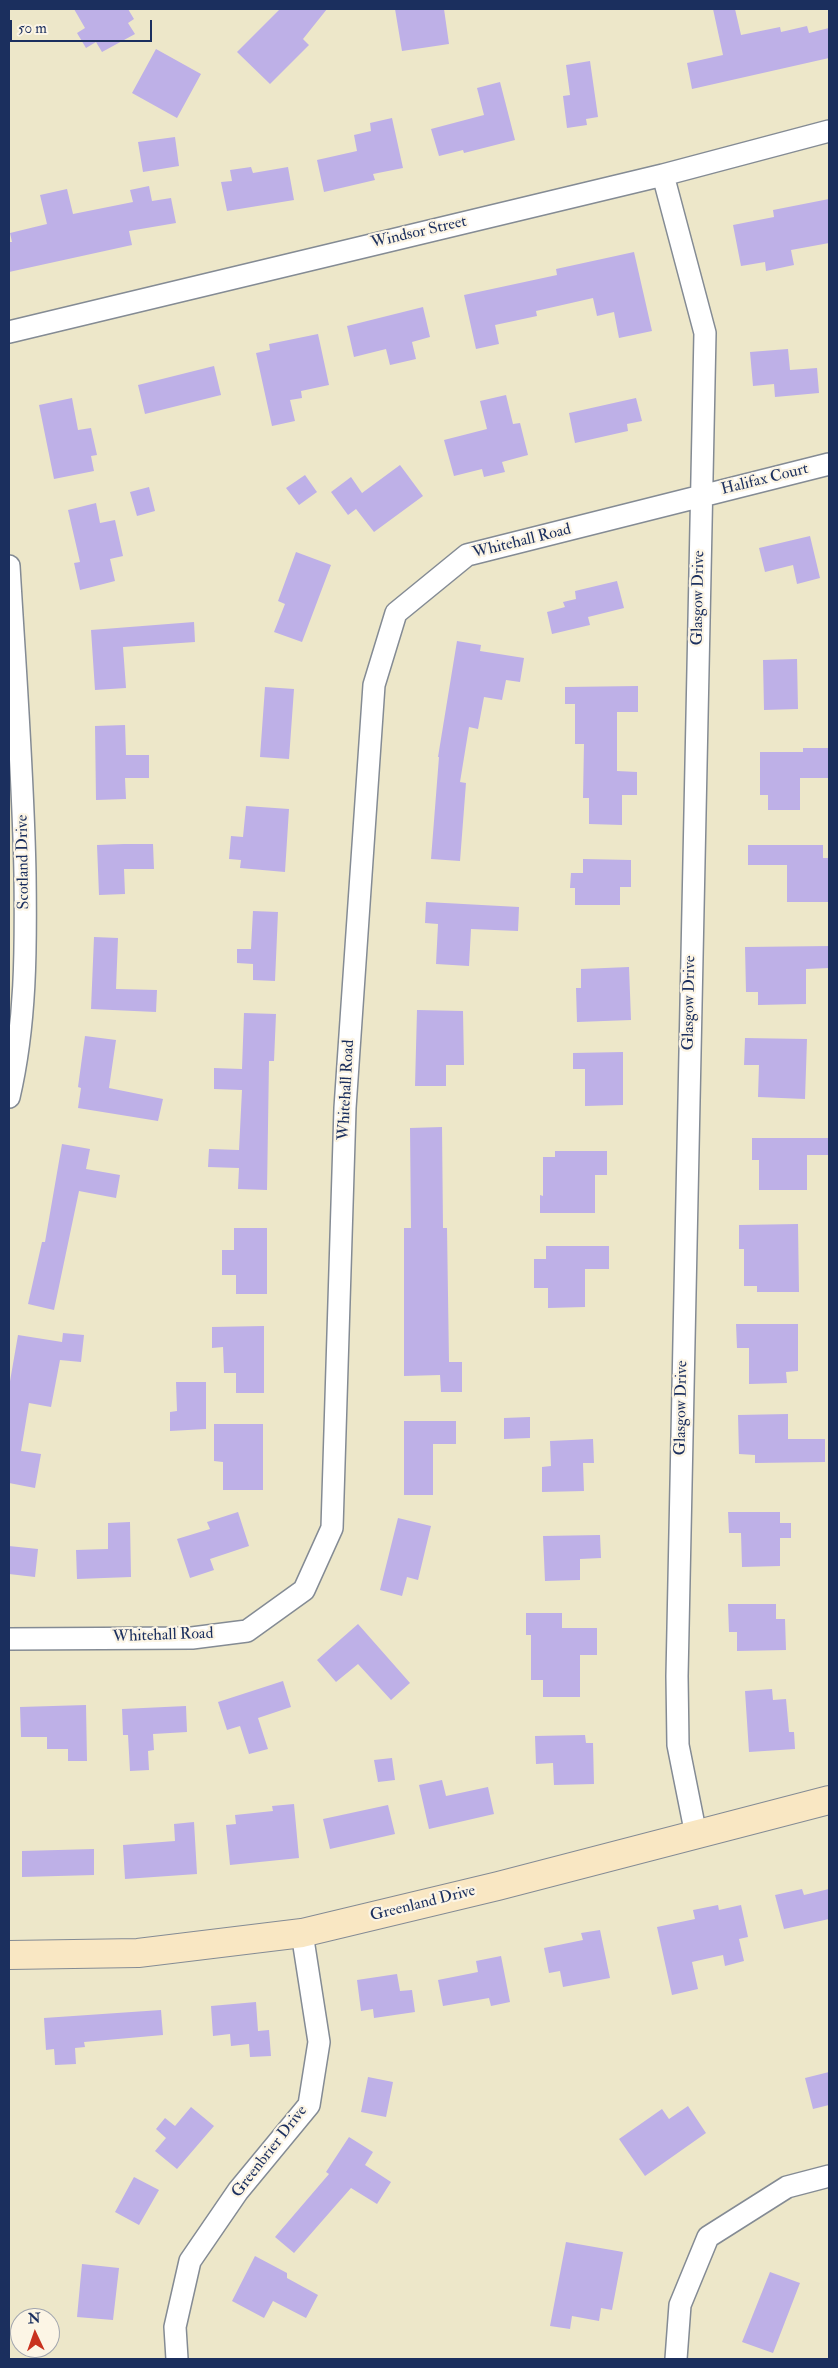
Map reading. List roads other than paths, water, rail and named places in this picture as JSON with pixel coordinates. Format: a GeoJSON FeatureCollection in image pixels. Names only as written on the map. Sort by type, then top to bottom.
{"type":"FeatureCollection","features":[{"type":"Feature","properties":{"kind":"street","name":"Windsor Street"},"geometry":{"type":"LineString","coordinates":[[9,332],[663,175],[829,131]]}},
{"type":"Feature","properties":{"kind":"street","name":"Glasgow Drive"},"geometry":{"type":"LineString","coordinates":[[663,175],[705,333],[677,1676],[678,1745],[696,1835]]}},
{"type":"Feature","properties":{"kind":"street","name":"Halifax Court"},"geometry":{"type":"LineString","coordinates":[[702,497],[829,464]]}},
{"type":"Feature","properties":{"kind":"street","name":"Whitehall Road"},"geometry":{"type":"LineString","coordinates":[[9,1639],[192,1638],[247,1631],[304,1590],[332,1528],[345,1108],[374,685],[396,613],[467,555],[702,497]]}},
{"type":"Feature","properties":{"kind":"street","name":"Scotland Drive"},"geometry":{"type":"LineString","coordinates":[[9,566],[16,828],[26,953],[18,1057],[9,1097]]}},
{"type":"Feature","properties":{"kind":"street","name":"Greenland Drive"},"geometry":{"type":"LineString","coordinates":[[9,1955],[138,1953],[302,1933],[498,1886],[829,1800]]}},
{"type":"Feature","properties":{"kind":"street","name":"Greenbrier Drive"},"geometry":{"type":"LineString","coordinates":[[177,2359],[175,2327],[190,2261],[238,2191],[309,2105],[319,2042],[302,1933]]}},
{"type":"Feature","properties":{"kind":"street"},"geometry":{"type":"LineString","coordinates":[[676,2359],[680,2305],[708,2237],[787,2187],[829,2176]]}}]}
